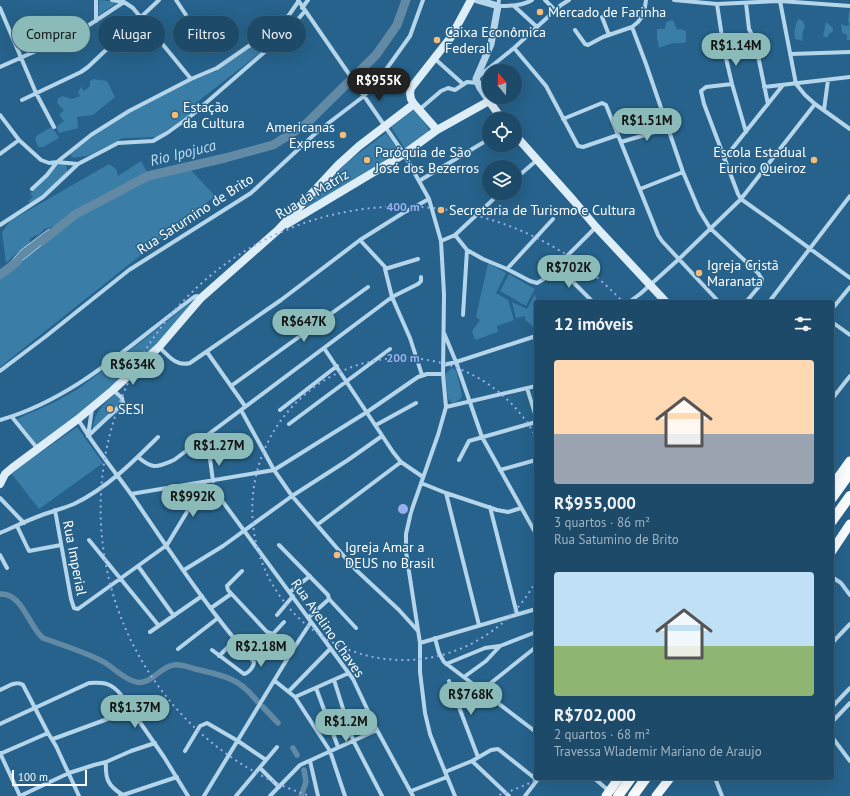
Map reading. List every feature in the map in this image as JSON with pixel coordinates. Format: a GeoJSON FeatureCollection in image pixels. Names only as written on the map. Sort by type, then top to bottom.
{"type":"FeatureCollection","features":[{"type":"Feature","properties":{"kind":"highway"},"geometry":{"type":"LineString","coordinates":[[834,495],[850,473]]}},
{"type":"Feature","properties":{"kind":"highway"},"geometry":{"type":"LineString","coordinates":[[834,518],[850,496]]}},
{"type":"Feature","properties":{"kind":"highway"},"geometry":{"type":"LineString","coordinates":[[611,794],[628,780]]}},
{"type":"Feature","properties":{"kind":"highway"},"geometry":{"type":"LineString","coordinates":[[633,796],[645,780]]}},
{"type":"Feature","properties":{"kind":"main road"},"geometry":{"type":"LineString","coordinates":[[437,130],[417,107],[410,93],[411,88],[451,37],[471,0]]}},
{"type":"Feature","properties":{"kind":"main road","name":"Rua da Matriz"},"geometry":{"type":"LineString","coordinates":[[278,230],[404,154],[437,130],[482,104]]}},
{"type":"Feature","properties":{"kind":"main road","name":"Rua da Matriz"},"geometry":{"type":"LineString","coordinates":[[278,230],[338,165],[359,146],[385,126],[417,107]]}},
{"type":"Feature","properties":{"kind":"main road"},"geometry":{"type":"LineString","coordinates":[[522,143],[596,227],[664,300]]}},
{"type":"Feature","properties":{"kind":"main road"},"geometry":{"type":"LineString","coordinates":[[0,484],[2,476],[37,448],[78,419],[113,390],[159,347],[185,318],[200,298],[278,230]]}},
{"type":"Feature","properties":{"kind":"main road"},"geometry":{"type":"LineString","coordinates":[[834,480],[850,461]]}},
{"type":"Feature","properties":{"kind":"main road"},"geometry":{"type":"LineString","coordinates":[[834,547],[850,524]]}},
{"type":"Feature","properties":{"kind":"main road"},"geometry":{"type":"LineString","coordinates":[[611,794],[618,780]]}},
{"type":"Feature","properties":{"kind":"main road"},"geometry":{"type":"LineString","coordinates":[[656,796],[668,780]]}},
{"type":"Feature","properties":{"kind":"street"},"geometry":{"type":"LineString","coordinates":[[96,0],[96,21]]}},
{"type":"Feature","properties":{"kind":"street"},"geometry":{"type":"LineString","coordinates":[[112,0],[124,2],[133,8],[139,16]]}},
{"type":"Feature","properties":{"kind":"street"},"geometry":{"type":"LineString","coordinates":[[143,16],[159,0]]}},
{"type":"Feature","properties":{"kind":"street"},"geometry":{"type":"LineString","coordinates":[[176,0],[187,16]]}},
{"type":"Feature","properties":{"kind":"street"},"geometry":{"type":"LineString","coordinates":[[0,225],[43,197],[78,164],[118,143],[153,141],[192,115],[288,31],[304,9],[308,0]]}},
{"type":"Feature","properties":{"kind":"street","name":"Rua Saturnino de Brito"},"geometry":{"type":"LineString","coordinates":[[0,371],[129,270],[251,193],[318,131],[364,96],[380,78],[410,36],[423,0]]}},
{"type":"Feature","properties":{"kind":"street"},"geometry":{"type":"LineString","coordinates":[[477,0],[514,6],[537,27]]}},
{"type":"Feature","properties":{"kind":"street"},"geometry":{"type":"LineString","coordinates":[[514,6],[519,2],[532,0]]}},
{"type":"Feature","properties":{"kind":"street"},"geometry":{"type":"LineString","coordinates":[[545,0],[555,10]]}},
{"type":"Feature","properties":{"kind":"street"},"geometry":{"type":"LineString","coordinates":[[417,107],[441,91],[448,88],[455,90],[467,82],[477,81],[560,5],[569,0]]}},
{"type":"Feature","properties":{"kind":"street"},"geometry":{"type":"LineString","coordinates":[[575,30],[587,45],[632,27],[642,18],[646,0]]}},
{"type":"Feature","properties":{"kind":"street"},"geometry":{"type":"LineString","coordinates":[[674,0],[716,4],[781,1],[850,6]]}},
{"type":"Feature","properties":{"kind":"street"},"geometry":{"type":"LineString","coordinates":[[845,0],[845,5]]}},
{"type":"Feature","properties":{"kind":"street"},"geometry":{"type":"LineString","coordinates":[[32,189],[47,175],[57,162],[91,135],[129,111],[191,79],[217,68],[272,30],[286,18],[298,1],[304,9],[339,62],[359,88],[404,154],[420,181],[429,199],[441,241],[444,294],[443,374],[446,407],[438,435],[411,512],[406,534],[406,552],[420,643],[420,672],[425,713],[430,734],[455,796]]}},
{"type":"Feature","properties":{"kind":"street"},"geometry":{"type":"LineString","coordinates":[[781,1],[796,84],[815,104],[850,129]]}},
{"type":"Feature","properties":{"kind":"street"},"geometry":{"type":"LineString","coordinates":[[0,67],[77,33],[124,2]]}},
{"type":"Feature","properties":{"kind":"street"},"geometry":{"type":"LineString","coordinates":[[477,81],[491,44],[498,3]]}},
{"type":"Feature","properties":{"kind":"street"},"geometry":{"type":"LineString","coordinates":[[746,3],[748,26],[755,41],[768,104]]}},
{"type":"Feature","properties":{"kind":"street"},"geometry":{"type":"LineString","coordinates":[[716,4],[724,50],[746,132]]}},
{"type":"Feature","properties":{"kind":"street"},"geometry":{"type":"LineString","coordinates":[[0,8],[36,92],[54,127]]}},
{"type":"Feature","properties":{"kind":"street"},"geometry":{"type":"LineString","coordinates":[[602,17],[609,35]]}},
{"type":"Feature","properties":{"kind":"street"},"geometry":{"type":"LineString","coordinates":[[632,27],[683,172],[700,210],[710,228],[758,273],[762,279],[761,284],[748,300]]}},
{"type":"Feature","properties":{"kind":"street"},"geometry":{"type":"LineString","coordinates":[[165,47],[191,79]]}},
{"type":"Feature","properties":{"kind":"street"},"geometry":{"type":"LineString","coordinates":[[514,48],[542,80],[576,144],[581,147],[618,135]]}},
{"type":"Feature","properties":{"kind":"street"},"geometry":{"type":"LineString","coordinates":[[22,100],[36,92],[81,72],[104,52]]}},
{"type":"Feature","properties":{"kind":"street"},"geometry":{"type":"LineString","coordinates":[[791,54],[850,52]]}},
{"type":"Feature","properties":{"kind":"street"},"geometry":{"type":"LineString","coordinates":[[434,58],[463,84]]}},
{"type":"Feature","properties":{"kind":"street"},"geometry":{"type":"LineString","coordinates":[[764,87],[783,86],[850,77]]}},
{"type":"Feature","properties":{"kind":"street"},"geometry":{"type":"LineString","coordinates":[[824,110],[828,80]]}},
{"type":"Feature","properties":{"kind":"street"},"geometry":{"type":"LineString","coordinates":[[477,81],[482,89]]}},
{"type":"Feature","properties":{"kind":"street"},"geometry":{"type":"LineString","coordinates":[[732,84],[709,86],[703,88],[701,91],[704,104],[735,190],[741,200],[850,278]]}},
{"type":"Feature","properties":{"kind":"street"},"geometry":{"type":"LineString","coordinates":[[724,159],[783,86]]}},
{"type":"Feature","properties":{"kind":"street"},"geometry":{"type":"LineString","coordinates":[[563,119],[602,103],[606,104],[658,235],[717,300]]}},
{"type":"Feature","properties":{"kind":"street"},"geometry":{"type":"LineString","coordinates":[[631,300],[679,259],[741,200],[815,104]]}},
{"type":"Feature","properties":{"kind":"street"},"geometry":{"type":"LineString","coordinates":[[0,115],[19,140],[41,160],[78,164]]}},
{"type":"Feature","properties":{"kind":"street"},"geometry":{"type":"LineString","coordinates":[[621,142],[668,128]]}},
{"type":"Feature","properties":{"kind":"street"},"geometry":{"type":"LineString","coordinates":[[0,154],[19,140]]}},
{"type":"Feature","properties":{"kind":"street"},"geometry":{"type":"LineString","coordinates":[[420,181],[482,143]]}},
{"type":"Feature","properties":{"kind":"street"},"geometry":{"type":"LineString","coordinates":[[0,148],[7,149]]}},
{"type":"Feature","properties":{"kind":"street"},"geometry":{"type":"LineString","coordinates":[[522,173],[537,160]]}},
{"type":"Feature","properties":{"kind":"street"},"geometry":{"type":"LineString","coordinates":[[640,189],[683,172]]}},
{"type":"Feature","properties":{"kind":"street"},"geometry":{"type":"LineString","coordinates":[[770,300],[809,248],[848,201],[850,196]]}},
{"type":"Feature","properties":{"kind":"street"},"geometry":{"type":"LineString","coordinates":[[159,347],[177,364],[186,365],[197,360],[281,300],[360,240],[403,213],[429,199]]}},
{"type":"Feature","properties":{"kind":"street"},"geometry":{"type":"LineString","coordinates":[[441,241],[455,235],[492,200]]}},
{"type":"Feature","properties":{"kind":"street"},"geometry":{"type":"LineString","coordinates":[[507,269],[553,219]]}},
{"type":"Feature","properties":{"kind":"street"},"geometry":{"type":"LineString","coordinates":[[455,235],[467,250],[483,259],[537,283],[544,279],[558,266],[596,227]]}},
{"type":"Feature","properties":{"kind":"street"},"geometry":{"type":"LineString","coordinates":[[360,240],[386,268],[386,274],[392,297],[410,338],[422,375]]}},
{"type":"Feature","properties":{"kind":"street"},"geometry":{"type":"LineString","coordinates":[[463,315],[467,250]]}},
{"type":"Feature","properties":{"kind":"street"},"geometry":{"type":"LineString","coordinates":[[386,268],[418,259]]}},
{"type":"Feature","properties":{"kind":"street"},"geometry":{"type":"LineString","coordinates":[[558,266],[591,300]]}},
{"type":"Feature","properties":{"kind":"street"},"geometry":{"type":"LineString","coordinates":[[138,457],[153,466],[160,466],[174,460],[392,297],[418,284],[421,281],[421,277]]}},
{"type":"Feature","properties":{"kind":"street"},"geometry":{"type":"LineString","coordinates":[[231,386],[368,287]]}},
{"type":"Feature","properties":{"kind":"street"},"geometry":{"type":"LineString","coordinates":[[834,307],[850,287]]}},
{"type":"Feature","properties":{"kind":"street"},"geometry":{"type":"LineString","coordinates":[[0,420],[12,417],[50,400],[72,387],[126,350],[194,297],[197,296],[200,298]]}},
{"type":"Feature","properties":{"kind":"street"},"geometry":{"type":"LineString","coordinates":[[834,323],[850,335]]}},
{"type":"Feature","properties":{"kind":"street"},"geometry":{"type":"LineString","coordinates":[[443,330],[456,362],[482,437],[534,531]]}},
{"type":"Feature","properties":{"kind":"street"},"geometry":{"type":"LineString","coordinates":[[443,365],[534,337]]}},
{"type":"Feature","properties":{"kind":"street"},"geometry":{"type":"LineString","coordinates":[[324,348],[401,462],[423,477]]}},
{"type":"Feature","properties":{"kind":"street"},"geometry":{"type":"LineString","coordinates":[[289,424],[390,350]]}},
{"type":"Feature","properties":{"kind":"street"},"geometry":{"type":"LineString","coordinates":[[207,352],[245,406]]}},
{"type":"Feature","properties":{"kind":"street"},"geometry":{"type":"LineString","coordinates":[[280,410],[337,366]]}},
{"type":"Feature","properties":{"kind":"street"},"geometry":{"type":"LineString","coordinates":[[131,494],[274,470],[367,412],[422,375],[443,374]]}},
{"type":"Feature","properties":{"kind":"street"},"geometry":{"type":"LineString","coordinates":[[834,396],[850,376]]}},
{"type":"Feature","properties":{"kind":"street"},"geometry":{"type":"LineString","coordinates":[[446,407],[534,386]]}},
{"type":"Feature","properties":{"kind":"street"},"geometry":{"type":"LineString","coordinates":[[527,388],[534,411]]}},
{"type":"Feature","properties":{"kind":"street"},"geometry":{"type":"LineString","coordinates":[[88,436],[123,403],[122,398],[113,390]]}},
{"type":"Feature","properties":{"kind":"street"},"geometry":{"type":"LineString","coordinates":[[376,425],[416,403]]}},
{"type":"Feature","properties":{"kind":"street"},"geometry":{"type":"LineString","coordinates":[[88,436],[92,408]]}},
{"type":"Feature","properties":{"kind":"street"},"geometry":{"type":"LineString","coordinates":[[241,410],[274,470],[292,496],[355,569],[399,610],[418,631]]}},
{"type":"Feature","properties":{"kind":"street"},"geometry":{"type":"LineString","coordinates":[[12,417],[37,448]]}},
{"type":"Feature","properties":{"kind":"street"},"geometry":{"type":"LineString","coordinates":[[78,419],[88,436],[131,494],[202,596],[235,640],[254,662],[254,664],[248,673],[241,674],[212,650]]}},
{"type":"Feature","properties":{"kind":"street"},"geometry":{"type":"LineString","coordinates":[[459,460],[469,441],[534,423]]}},
{"type":"Feature","properties":{"kind":"street"},"geometry":{"type":"LineString","coordinates":[[184,570],[244,531],[292,496],[382,436]]}},
{"type":"Feature","properties":{"kind":"street"},"geometry":{"type":"LineString","coordinates":[[0,533],[54,510],[74,504],[117,476],[158,437]]}},
{"type":"Feature","properties":{"kind":"street"},"geometry":{"type":"LineString","coordinates":[[214,480],[210,459],[220,451]]}},
{"type":"Feature","properties":{"kind":"street"},"geometry":{"type":"LineString","coordinates":[[500,470],[534,461]]}},
{"type":"Feature","properties":{"kind":"street"},"geometry":{"type":"LineString","coordinates":[[317,525],[401,462]]}},
{"type":"Feature","properties":{"kind":"street"},"geometry":{"type":"LineString","coordinates":[[120,579],[167,545],[205,482]]}},
{"type":"Feature","properties":{"kind":"street"},"geometry":{"type":"LineString","coordinates":[[421,483],[490,508],[508,512],[521,508]]}},
{"type":"Feature","properties":{"kind":"street"},"geometry":{"type":"LineString","coordinates":[[446,493],[480,625]]}},
{"type":"Feature","properties":{"kind":"street"},"geometry":{"type":"LineString","coordinates":[[0,498],[24,523]]}},
{"type":"Feature","properties":{"kind":"street","name":"Rua Avelino Chaves"},"geometry":{"type":"LineString","coordinates":[[223,502],[293,596],[330,649],[349,672],[377,730],[413,796]]}},
{"type":"Feature","properties":{"kind":"street"},"geometry":{"type":"LineString","coordinates":[[490,508],[517,614]]}},
{"type":"Feature","properties":{"kind":"street","name":"Rua Imperial"},"geometry":{"type":"LineString","coordinates":[[54,510],[73,606],[76,609],[81,608],[120,579]]}},
{"type":"Feature","properties":{"kind":"street"},"geometry":{"type":"LineString","coordinates":[[17,526],[29,552],[61,545]]}},
{"type":"Feature","properties":{"kind":"street"},"geometry":{"type":"LineString","coordinates":[[89,540],[159,626]]}},
{"type":"Feature","properties":{"kind":"street"},"geometry":{"type":"LineString","coordinates":[[279,545],[328,595],[329,599],[356,628]]}},
{"type":"Feature","properties":{"kind":"street"},"geometry":{"type":"LineString","coordinates":[[0,555],[7,568]]}},
{"type":"Feature","properties":{"kind":"street"},"geometry":{"type":"LineString","coordinates":[[138,566],[174,616]]}},
{"type":"Feature","properties":{"kind":"street"},"geometry":{"type":"LineString","coordinates":[[242,571],[227,586],[231,594],[267,632],[273,634],[284,622]]}},
{"type":"Feature","properties":{"kind":"street"},"geometry":{"type":"LineString","coordinates":[[290,592],[310,576]]}},
{"type":"Feature","properties":{"kind":"street"},"geometry":{"type":"LineString","coordinates":[[834,578],[841,583],[850,594]]}},
{"type":"Feature","properties":{"kind":"street"},"geometry":{"type":"LineString","coordinates":[[211,608],[231,594]]}},
{"type":"Feature","properties":{"kind":"street"},"geometry":{"type":"LineString","coordinates":[[150,632],[202,596]]}},
{"type":"Feature","properties":{"kind":"street"},"geometry":{"type":"LineString","coordinates":[[276,615],[293,596]]}},
{"type":"Feature","properties":{"kind":"street"},"geometry":{"type":"LineString","coordinates":[[308,618],[329,599]]}},
{"type":"Feature","properties":{"kind":"street"},"geometry":{"type":"LineString","coordinates":[[420,643],[534,610]]}},
{"type":"Feature","properties":{"kind":"street"},"geometry":{"type":"LineString","coordinates":[[178,649],[218,618]]}},
{"type":"Feature","properties":{"kind":"street"},"geometry":{"type":"LineString","coordinates":[[204,796],[275,681],[292,650],[311,622]]}},
{"type":"Feature","properties":{"kind":"street"},"geometry":{"type":"LineString","coordinates":[[834,641],[850,624]]}},
{"type":"Feature","properties":{"kind":"street"},"geometry":{"type":"LineString","coordinates":[[446,664],[485,648],[500,646],[534,633]]}},
{"type":"Feature","properties":{"kind":"street"},"geometry":{"type":"LineString","coordinates":[[435,638],[442,660],[446,664],[534,730]]}},
{"type":"Feature","properties":{"kind":"street"},"geometry":{"type":"LineString","coordinates":[[219,656],[235,640]]}},
{"type":"Feature","properties":{"kind":"street"},"geometry":{"type":"LineString","coordinates":[[464,677],[486,662],[500,646]]}},
{"type":"Feature","properties":{"kind":"street"},"geometry":{"type":"LineString","coordinates":[[288,691],[330,649]]}},
{"type":"Feature","properties":{"kind":"street"},"geometry":{"type":"LineString","coordinates":[[482,690],[534,649]]}},
{"type":"Feature","properties":{"kind":"street"},"geometry":{"type":"LineString","coordinates":[[295,698],[349,672]]}},
{"type":"Feature","properties":{"kind":"street"},"geometry":{"type":"LineString","coordinates":[[334,680],[353,740],[382,796]]}},
{"type":"Feature","properties":{"kind":"street"},"geometry":{"type":"LineString","coordinates":[[275,681],[295,698],[330,751],[345,796]]}},
{"type":"Feature","properties":{"kind":"street"},"geometry":{"type":"LineString","coordinates":[[449,681],[478,757]]}},
{"type":"Feature","properties":{"kind":"street"},"geometry":{"type":"LineString","coordinates":[[0,724],[84,685],[100,682],[108,684],[115,688],[132,710],[188,796]]}},
{"type":"Feature","properties":{"kind":"street"},"geometry":{"type":"LineString","coordinates":[[0,690],[17,683],[23,685],[34,708],[53,739],[80,796]]}},
{"type":"Feature","properties":{"kind":"street"},"geometry":{"type":"LineString","coordinates":[[316,688],[338,747]]}},
{"type":"Feature","properties":{"kind":"street"},"geometry":{"type":"LineString","coordinates":[[834,705],[850,688]]}},
{"type":"Feature","properties":{"kind":"street"},"geometry":{"type":"LineString","coordinates":[[834,720],[850,703]]}},
{"type":"Feature","properties":{"kind":"street"},"geometry":{"type":"LineString","coordinates":[[53,739],[132,710]]}},
{"type":"Feature","properties":{"kind":"street"},"geometry":{"type":"LineString","coordinates":[[185,751],[200,726],[207,723],[238,740],[266,760]]}},
{"type":"Feature","properties":{"kind":"street"},"geometry":{"type":"LineString","coordinates":[[270,796],[296,769],[338,747],[377,730]]}},
{"type":"Feature","properties":{"kind":"street"},"geometry":{"type":"LineString","coordinates":[[48,733],[0,753],[20,796],[69,773],[88,766],[106,762],[154,744]]}},
{"type":"Feature","properties":{"kind":"street"},"geometry":{"type":"LineString","coordinates":[[834,740],[850,761]]}},
{"type":"Feature","properties":{"kind":"street"},"geometry":{"type":"LineString","coordinates":[[236,796],[277,747]]}},
{"type":"Feature","properties":{"kind":"street"},"geometry":{"type":"LineString","coordinates":[[445,772],[498,748],[534,776]]}},
{"type":"Feature","properties":{"kind":"street"},"geometry":{"type":"LineString","coordinates":[[310,761],[318,796]]}},
{"type":"Feature","properties":{"kind":"street"},"geometry":{"type":"LineString","coordinates":[[472,761],[508,796]]}},
{"type":"Feature","properties":{"kind":"street"},"geometry":{"type":"LineString","coordinates":[[106,762],[108,782],[121,796],[177,777]]}},
{"type":"Feature","properties":{"kind":"street"},"geometry":{"type":"LineString","coordinates":[[260,768],[279,787]]}},
{"type":"Feature","properties":{"kind":"street"},"geometry":{"type":"LineString","coordinates":[[411,791],[447,777]]}},
{"type":"Feature","properties":{"kind":"street"},"geometry":{"type":"LineString","coordinates":[[525,796],[537,780]]}},
{"type":"Feature","properties":{"kind":"street"},"geometry":{"type":"LineString","coordinates":[[596,780],[611,794]]}},
{"type":"Feature","properties":{"kind":"street"},"geometry":{"type":"LineString","coordinates":[[716,780],[722,796]]}},
{"type":"Feature","properties":{"kind":"shaded area"},"geometry":{"type":"Polygon","coordinates":[[[99,0],[118,2],[98,16],[99,0]]]}},
{"type":"Feature","properties":{"kind":"shaded area"},"geometry":{"type":"Polygon","coordinates":[[[849,11],[850,40],[847,40],[847,35],[842,33],[841,24],[846,26],[849,25],[849,11]]]}},
{"type":"Feature","properties":{"kind":"shaded area"},"geometry":{"type":"Polygon","coordinates":[[[798,19],[803,21],[805,27],[802,41],[795,39],[795,29],[798,19]]]}},
{"type":"Feature","properties":{"kind":"shaded area"},"geometry":{"type":"Polygon","coordinates":[[[673,20],[677,30],[681,29],[686,31],[686,42],[659,48],[657,29],[665,29],[666,22],[673,20]]]}},
{"type":"Feature","properties":{"kind":"shaded area"},"geometry":{"type":"Polygon","coordinates":[[[826,22],[833,28],[833,31],[827,38],[823,36],[826,22]]]}},
{"type":"Feature","properties":{"kind":"shaded area"},"geometry":{"type":"Polygon","coordinates":[[[247,49],[247,52],[261,52],[192,106],[191,113],[157,137],[123,138],[90,155],[74,158],[68,153],[132,111],[193,80],[216,71],[247,49]]]}},
{"type":"Feature","properties":{"kind":"shaded area"},"geometry":{"type":"Polygon","coordinates":[[[93,79],[107,81],[115,97],[93,115],[77,117],[78,128],[59,133],[56,127],[64,121],[59,115],[64,110],[57,103],[58,98],[63,96],[72,99],[80,96],[78,92],[81,87],[84,91],[90,86],[90,81],[93,79]]]}},
{"type":"Feature","properties":{"kind":"shaded area"},"geometry":{"type":"Polygon","coordinates":[[[415,109],[430,131],[406,150],[391,127],[415,109]]]}},
{"type":"Feature","properties":{"kind":"shaded area"},"geometry":{"type":"Polygon","coordinates":[[[52,127],[59,138],[43,147],[38,147],[35,138],[52,127]]]}},
{"type":"Feature","properties":{"kind":"shaded area"},"geometry":{"type":"Polygon","coordinates":[[[386,133],[399,151],[399,154],[308,207],[307,205],[347,162],[386,133]]]}},
{"type":"Feature","properties":{"kind":"shaded area"},"geometry":{"type":"Polygon","coordinates":[[[141,161],[147,172],[89,202],[54,226],[44,229],[39,235],[30,239],[30,243],[6,263],[2,232],[10,221],[109,164],[116,169],[118,176],[141,161]]]}},
{"type":"Feature","properties":{"kind":"shaded area"},"geometry":{"type":"Polygon","coordinates":[[[58,164],[64,164],[67,167],[67,172],[31,204],[28,201],[33,197],[30,194],[58,164]]]}},
{"type":"Feature","properties":{"kind":"shaded area"},"geometry":{"type":"Polygon","coordinates":[[[188,167],[215,196],[0,367],[0,278],[63,225],[129,186],[188,167]]]}},
{"type":"Feature","properties":{"kind":"shaded area"},"geometry":{"type":"Polygon","coordinates":[[[49,229],[52,237],[9,271],[8,265],[21,250],[49,229]]]}},
{"type":"Feature","properties":{"kind":"shaded area"},"geometry":{"type":"Polygon","coordinates":[[[488,263],[506,273],[496,293],[508,300],[514,320],[497,326],[498,332],[475,340],[472,331],[480,320],[476,317],[488,263]]]}},
{"type":"Feature","properties":{"kind":"shaded area"},"geometry":{"type":"Polygon","coordinates":[[[509,274],[535,289],[526,306],[500,291],[509,274]]]}},
{"type":"Feature","properties":{"kind":"shaded area"},"geometry":{"type":"Polygon","coordinates":[[[535,294],[536,300],[534,300],[534,327],[525,320],[525,316],[516,318],[512,302],[527,309],[535,294]]]}},
{"type":"Feature","properties":{"kind":"shaded area"},"geometry":{"type":"Polygon","coordinates":[[[195,299],[197,300],[124,381],[37,445],[17,419],[55,402],[78,389],[195,299]]]}},
{"type":"Feature","properties":{"kind":"shaded area"},"geometry":{"type":"Polygon","coordinates":[[[452,368],[456,370],[462,395],[456,402],[452,403],[448,399],[445,374],[452,368]]]}},
{"type":"Feature","properties":{"kind":"shaded area"},"geometry":{"type":"Polygon","coordinates":[[[116,393],[128,405],[93,431],[93,425],[100,409],[116,393]]]}},
{"type":"Feature","properties":{"kind":"shaded area"},"geometry":{"type":"Polygon","coordinates":[[[77,427],[103,463],[39,509],[11,473],[77,427]]]}},
{"type":"Feature","properties":{"kind":"waterway","name":"Rio Ipojuca"},"geometry":{"type":"LineString","coordinates":[[42,241],[76,214],[148,176],[273,145],[305,125],[376,55],[397,25],[406,0]]}},
{"type":"Feature","properties":{"kind":"waterway","name":"Rio Ipojuca"},"geometry":{"type":"LineString","coordinates":[[0,275],[18,261]]}},
{"type":"Feature","properties":{"kind":"waterway"},"geometry":{"type":"LineString","coordinates":[[0,594],[8,595],[20,604],[33,626],[43,638],[100,660],[124,677],[133,681],[144,682],[163,669],[174,665],[182,665],[222,676],[237,682],[257,701]]}},
{"type":"Feature","properties":{"kind":"waterway"},"geometry":{"type":"LineString","coordinates":[[263,707],[278,723]]}},
{"type":"Feature","properties":{"kind":"waterway"},"geometry":{"type":"LineString","coordinates":[[293,748],[297,755]]}},
{"type":"Feature","properties":{"kind":"waterway"},"geometry":{"type":"LineString","coordinates":[[301,796],[306,782],[304,770]]}},
{"type":"Feature","properties":{"kind":"place","name":"Mercado de Farinha"},"geometry":{"type":"Point","coordinates":[540,12]}},
{"type":"Feature","properties":{"kind":"place","name":"Caixa Econômica Federal"},"geometry":{"type":"Point","coordinates":[437,40]}},
{"type":"Feature","properties":{"kind":"place","name":"Estação da Cultura"},"geometry":{"type":"Point","coordinates":[175,115]}},
{"type":"Feature","properties":{"kind":"place","name":"Americanas Express"},"geometry":{"type":"Point","coordinates":[343,135]}},
{"type":"Feature","properties":{"kind":"place","name":"Paróquia de São José dos Bezerros"},"geometry":{"type":"Point","coordinates":[367,160]}},
{"type":"Feature","properties":{"kind":"place","name":"Escola Estadual Eurico Queiroz"},"geometry":{"type":"Point","coordinates":[814,160]}},
{"type":"Feature","properties":{"kind":"place","name":"Secretaria de Turismo e Cultura"},"geometry":{"type":"Point","coordinates":[441,210]}},
{"type":"Feature","properties":{"kind":"place","name":"Igreja Cristã Maranata"},"geometry":{"type":"Point","coordinates":[699,273]}},
{"type":"Feature","properties":{"kind":"place","name":"SESI"},"geometry":{"type":"Point","coordinates":[110,409]}},
{"type":"Feature","properties":{"kind":"place","name":"Igreja Amar a DEUS no Brasil"},"geometry":{"type":"Point","coordinates":[337,555]}}]}
